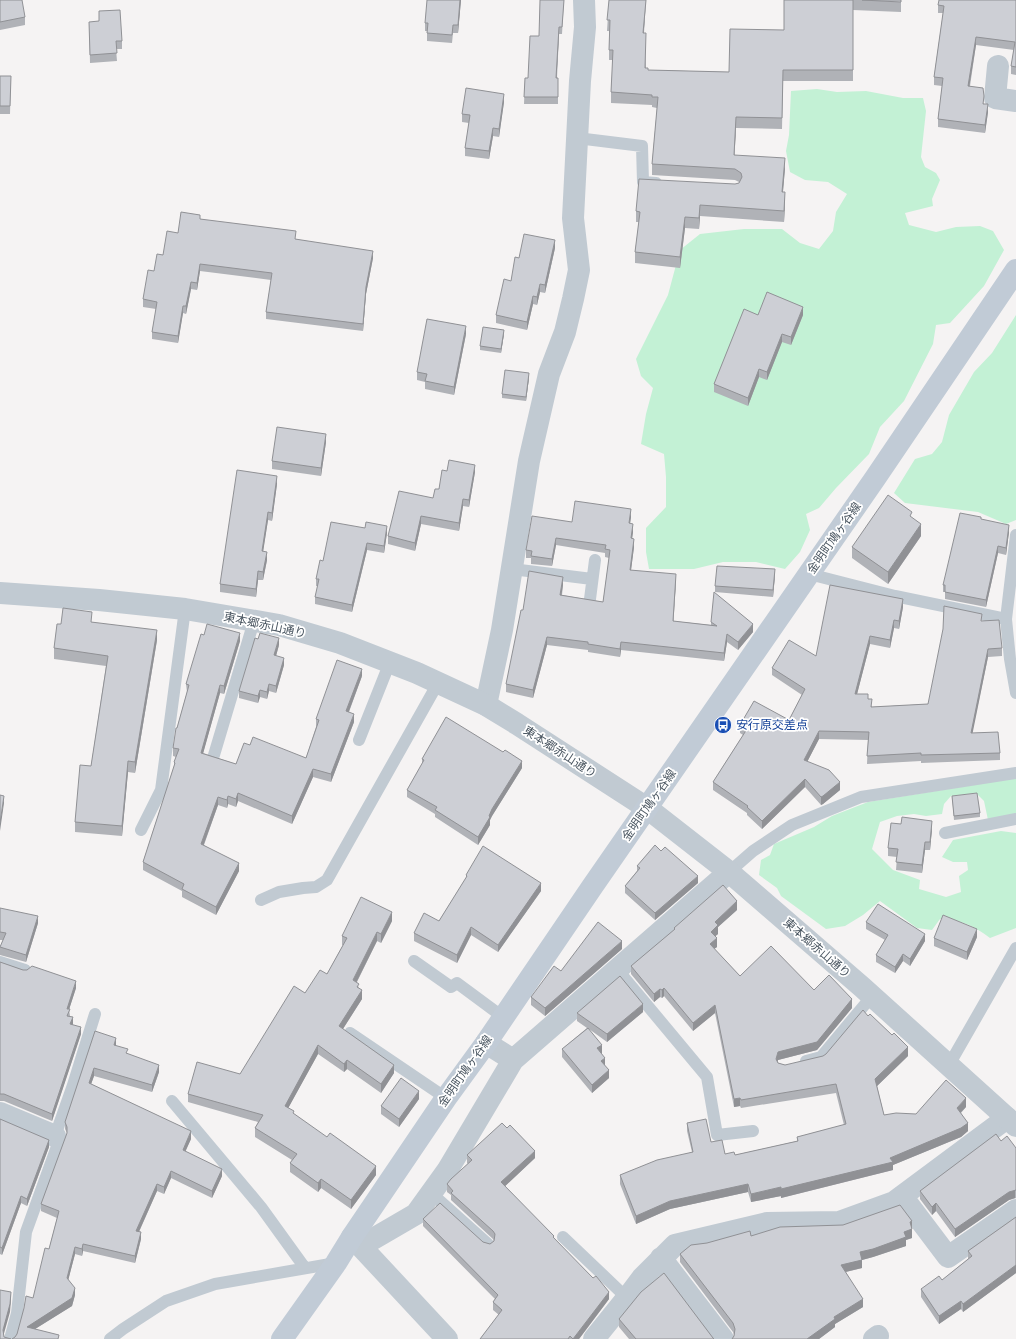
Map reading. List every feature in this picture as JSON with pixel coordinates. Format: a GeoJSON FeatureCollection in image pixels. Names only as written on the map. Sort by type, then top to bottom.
{"type":"FeatureCollection","features":[{"type":"Feature","properties":{"kind":"main road","name":"金明町鳩ヶ谷線"},"geometry":{"type":"LineString","coordinates":[[282,1339],[336,1263],[356,1241],[446,1098],[486,1043],[881,471],[1016,270]]}},
{"type":"Feature","properties":{"kind":"street"},"geometry":{"type":"LineString","coordinates":[[486,705],[502,630],[529,461],[549,374],[565,332],[579,270],[573,218],[584,27],[584,0]]}},
{"type":"Feature","properties":{"kind":"street"},"geometry":{"type":"LineString","coordinates":[[998,66],[994,98],[1016,101]]}},
{"type":"Feature","properties":{"kind":"street","name":"東本郷赤山通り"},"geometry":{"type":"LineString","coordinates":[[0,593],[99,600],[185,609],[279,625],[340,642],[390,662],[486,705],[647,808],[729,872],[872,996],[1012,1122]]}},
{"type":"Feature","properties":{"kind":"street"},"geometry":{"type":"LineString","coordinates":[[447,1339],[356,1241],[416,1214],[447,1171],[513,1060],[729,872]]}},
{"type":"Feature","properties":{"kind":"street"},"geometry":{"type":"LineString","coordinates":[[486,1043],[513,1060]]}},
{"type":"Feature","properties":{"kind":"street"},"geometry":{"type":"LineString","coordinates":[[0,1113],[55,1136]]}},
{"type":"Feature","properties":{"kind":"street"},"geometry":{"type":"LineString","coordinates":[[594,1339],[642,1278],[675,1245],[767,1223],[839,1222],[894,1202],[1012,1122]]}},
{"type":"Feature","properties":{"kind":"street"},"geometry":{"type":"LineString","coordinates":[[902,1196],[948,1256],[1016,1210]]}},
{"type":"Feature","properties":{"kind":"street"},"geometry":{"type":"LineString","coordinates":[[662,1258],[723,1339]]}},
{"type":"Feature","properties":{"kind":"lane"},"geometry":{"type":"LineString","coordinates":[[577,138],[642,146],[642,182],[666,183]]}},
{"type":"Feature","properties":{"kind":"lane"},"geometry":{"type":"LineString","coordinates":[[1016,535],[1006,619],[1010,659],[1016,693]]}},
{"type":"Feature","properties":{"kind":"lane"},"geometry":{"type":"LineString","coordinates":[[590,599],[594,560]]}},
{"type":"Feature","properties":{"kind":"lane"},"geometry":{"type":"LineString","coordinates":[[512,568],[592,579]]}},
{"type":"Feature","properties":{"kind":"lane"},"geometry":{"type":"LineString","coordinates":[[809,574],[895,596],[1006,619]]}},
{"type":"Feature","properties":{"kind":"lane"},"geometry":{"type":"LineString","coordinates":[[141,830],[160,790],[185,609]]}},
{"type":"Feature","properties":{"kind":"lane"},"geometry":{"type":"LineString","coordinates":[[214,755],[254,621]]}},
{"type":"Feature","properties":{"kind":"lane"},"geometry":{"type":"LineString","coordinates":[[358,740],[390,662]]}},
{"type":"Feature","properties":{"kind":"lane"},"geometry":{"type":"LineString","coordinates":[[261,900],[279,892],[316,887],[327,880],[438,683]]}},
{"type":"Feature","properties":{"kind":"lane"},"geometry":{"type":"LineString","coordinates":[[729,872],[754,850],[792,825],[861,797],[1016,773]]}},
{"type":"Feature","properties":{"kind":"lane"},"geometry":{"type":"LineString","coordinates":[[945,833],[1016,819]]}},
{"type":"Feature","properties":{"kind":"lane"},"geometry":{"type":"LineString","coordinates":[[949,1065],[1016,948]]}},
{"type":"Feature","properties":{"kind":"lane"},"geometry":{"type":"LineString","coordinates":[[414,961],[451,987],[457,984],[503,1017]]}},
{"type":"Feature","properties":{"kind":"lane"},"geometry":{"type":"LineString","coordinates":[[0,962],[25,970]]}},
{"type":"Feature","properties":{"kind":"lane"},"geometry":{"type":"LineString","coordinates":[[617,969],[707,1077],[717,1134],[753,1131]]}},
{"type":"Feature","properties":{"kind":"lane"},"geometry":{"type":"LineString","coordinates":[[798,1063],[821,1057],[872,996]]}},
{"type":"Feature","properties":{"kind":"lane"},"geometry":{"type":"LineString","coordinates":[[10,1339],[17,1314],[26,1232],[60,1138],[55,1136],[73,1086],[95,1014]]}},
{"type":"Feature","properties":{"kind":"lane"},"geometry":{"type":"LineString","coordinates":[[350,1032],[446,1098]]}},
{"type":"Feature","properties":{"kind":"lane"},"geometry":{"type":"LineString","coordinates":[[172,1101],[260,1207],[304,1268]]}},
{"type":"Feature","properties":{"kind":"lane"},"geometry":{"type":"LineString","coordinates":[[431,1193],[488,1244]]}},
{"type":"Feature","properties":{"kind":"lane"},"geometry":{"type":"LineString","coordinates":[[564,1237],[627,1298]]}},
{"type":"Feature","properties":{"kind":"lane"},"geometry":{"type":"LineString","coordinates":[[110,1339],[166,1301],[215,1284],[336,1263]]}},
{"type":"Feature","properties":{"kind":"green space"},"geometry":{"type":"Polygon","coordinates":[[[817,89],[837,92],[866,91],[903,98],[923,98],[926,111],[921,157],[925,167],[936,173],[940,180],[932,199],[933,206],[905,213],[909,225],[936,232],[956,227],[980,226],[993,231],[1004,250],[984,286],[950,323],[936,325],[933,344],[904,401],[880,427],[869,454],[819,508],[806,514],[810,530],[800,552],[785,569],[756,562],[723,562],[694,569],[649,569],[646,552],[646,528],[666,507],[666,477],[664,454],[641,444],[646,414],[653,388],[641,376],[636,359],[668,295],[680,250],[700,234],[744,229],[782,229],[800,243],[819,249],[833,231],[836,212],[847,194],[828,182],[805,180],[790,172],[786,151],[789,135],[791,91],[817,89]]]}},
{"type":"Feature","properties":{"kind":"green space"},"geometry":{"type":"Polygon","coordinates":[[[1016,315],[1016,520],[1006,524],[978,512],[905,503],[894,493],[915,459],[932,454],[942,442],[949,415],[974,372],[992,353],[1016,315]]]}},
{"type":"Feature","properties":{"kind":"green space"},"geometry":{"type":"Polygon","coordinates":[[[1016,778],[1016,815],[988,820],[984,801],[976,793],[951,796],[944,804],[942,814],[926,816],[914,814],[897,816],[880,822],[872,849],[893,870],[920,880],[919,889],[946,897],[961,892],[959,876],[968,870],[967,862],[953,862],[942,857],[953,840],[1001,831],[1016,833],[1016,928],[990,938],[978,930],[961,922],[940,919],[932,930],[917,928],[880,901],[863,915],[845,926],[826,929],[781,896],[777,888],[759,875],[761,860],[770,855],[774,844],[814,827],[832,816],[868,802],[1016,778]]]}},
{"type":"Feature","properties":{"kind":"building"},"geometry":{"type":"Polygon","coordinates":[[[0,0],[22,0],[25,17],[0,22],[0,0]]]}},
{"type":"Feature","properties":{"kind":"building"},"geometry":{"type":"Polygon","coordinates":[[[427,0],[460,0],[458,25],[453,25],[452,35],[427,33],[428,23],[425,23],[427,0]]]}},
{"type":"Feature","properties":{"kind":"building"},"geometry":{"type":"Polygon","coordinates":[[[540,0],[564,0],[562,27],[559,27],[556,78],[558,78],[558,97],[524,97],[525,78],[528,78],[530,36],[539,36],[540,0]]]}},
{"type":"Feature","properties":{"kind":"building"},"geometry":{"type":"Polygon","coordinates":[[[609,0],[646,0],[643,33],[646,33],[645,68],[648,68],[648,70],[729,72],[730,29],[784,30],[784,0],[853,0],[853,70],[783,70],[782,118],[736,117],[734,155],[785,158],[782,192],[785,192],[784,211],[700,205],[699,218],[685,217],[680,257],[635,252],[640,212],[636,211],[639,179],[735,184],[739,183],[742,177],[741,173],[735,169],[652,164],[658,97],[652,97],[652,95],[611,92],[613,50],[609,50],[610,20],[607,20],[609,0]]]}},
{"type":"Feature","properties":{"kind":"building"},"geometry":{"type":"Polygon","coordinates":[[[862,0],[901,0],[901,2],[862,0]]]}},
{"type":"Feature","properties":{"kind":"building"},"geometry":{"type":"Polygon","coordinates":[[[939,0],[1016,0],[1016,67],[1011,66],[1015,42],[976,37],[968,86],[983,88],[983,104],[988,104],[985,125],[938,119],[943,78],[934,77],[944,6],[938,5],[939,0]]]}},
{"type":"Feature","properties":{"kind":"building"},"geometry":{"type":"Polygon","coordinates":[[[120,10],[122,41],[116,41],[117,53],[90,55],[89,22],[99,21],[99,11],[120,10]]]}},
{"type":"Feature","properties":{"kind":"building"},"geometry":{"type":"Polygon","coordinates":[[[0,76],[11,76],[10,106],[0,106],[0,76]]]}},
{"type":"Feature","properties":{"kind":"building"},"geometry":{"type":"Polygon","coordinates":[[[466,88],[504,94],[499,129],[493,128],[489,151],[465,148],[470,115],[462,114],[466,88]]]}},
{"type":"Feature","properties":{"kind":"building"},"geometry":{"type":"Polygon","coordinates":[[[181,212],[200,215],[200,219],[296,231],[295,239],[373,251],[366,287],[363,324],[266,312],[272,273],[200,264],[197,283],[191,282],[186,306],[183,306],[178,336],[152,332],[157,302],[143,299],[148,270],[154,271],[157,254],[163,255],[167,231],[178,233],[181,212]]]}},
{"type":"Feature","properties":{"kind":"building"},"geometry":{"type":"Polygon","coordinates":[[[524,234],[555,240],[545,285],[540,284],[537,297],[533,296],[527,322],[496,315],[504,279],[511,281],[515,257],[519,258],[524,234]]]}},
{"type":"Feature","properties":{"kind":"building"},"geometry":{"type":"Polygon","coordinates":[[[767,292],[803,307],[791,337],[782,334],[767,372],[759,369],[748,398],[714,384],[744,309],[758,315],[767,292]]]}},
{"type":"Feature","properties":{"kind":"building"},"geometry":{"type":"Polygon","coordinates":[[[427,319],[466,326],[454,387],[425,381],[427,374],[417,372],[427,319]]]}},
{"type":"Feature","properties":{"kind":"building"},"geometry":{"type":"Polygon","coordinates":[[[483,327],[504,330],[501,349],[480,346],[483,327]]]}},
{"type":"Feature","properties":{"kind":"building"},"geometry":{"type":"Polygon","coordinates":[[[505,370],[529,373],[526,397],[502,394],[505,370]]]}},
{"type":"Feature","properties":{"kind":"building"},"geometry":{"type":"Polygon","coordinates":[[[277,427],[326,434],[321,468],[272,461],[277,427]]]}},
{"type":"Feature","properties":{"kind":"building"},"geometry":{"type":"Polygon","coordinates":[[[449,460],[475,465],[469,500],[463,499],[459,523],[421,516],[415,543],[388,536],[399,491],[433,498],[435,489],[439,489],[442,470],[447,471],[449,460]]]}},
{"type":"Feature","properties":{"kind":"building"},"geometry":{"type":"Polygon","coordinates":[[[237,470],[277,476],[272,513],[268,512],[262,551],[267,552],[263,572],[258,571],[256,589],[220,584],[237,470]]]}},
{"type":"Feature","properties":{"kind":"building"},"geometry":{"type":"Polygon","coordinates":[[[888,495],[912,512],[910,516],[921,524],[888,572],[852,547],[888,495]]]}},
{"type":"Feature","properties":{"kind":"building"},"geometry":{"type":"Polygon","coordinates":[[[575,501],[631,509],[629,523],[633,524],[631,538],[634,539],[630,570],[676,574],[673,621],[717,626],[711,622],[714,592],[753,624],[738,642],[727,634],[724,653],[621,642],[620,649],[588,644],[588,642],[547,637],[533,690],[506,684],[521,610],[523,610],[529,571],[563,577],[560,595],[603,602],[610,550],[605,549],[606,545],[556,538],[552,559],[531,556],[532,551],[526,550],[532,516],[572,522],[575,501]]]}},
{"type":"Feature","properties":{"kind":"building"},"geometry":{"type":"Polygon","coordinates":[[[960,513],[1009,525],[1006,548],[998,546],[986,600],[945,592],[945,585],[943,585],[960,513]]]}},
{"type":"Feature","properties":{"kind":"building"},"geometry":{"type":"Polygon","coordinates":[[[331,522],[365,528],[366,522],[387,526],[384,546],[367,543],[352,605],[315,597],[319,579],[316,579],[320,560],[323,561],[331,522]]]}},
{"type":"Feature","properties":{"kind":"building"},"geometry":{"type":"Polygon","coordinates":[[[717,566],[775,569],[773,590],[715,586],[717,566]]]}},
{"type":"Feature","properties":{"kind":"building"},"geometry":{"type":"Polygon","coordinates":[[[830,585],[903,599],[899,621],[894,620],[890,640],[870,636],[855,694],[868,694],[868,699],[872,699],[871,707],[928,704],[943,629],[944,606],[982,614],[981,621],[999,620],[1002,648],[988,649],[971,733],[998,732],[1000,753],[921,755],[921,753],[867,756],[869,732],[819,731],[804,760],[829,770],[840,782],[821,797],[805,779],[762,821],[747,807],[748,806],[713,782],[747,729],[740,725],[754,701],[789,720],[805,689],[772,668],[789,640],[816,656],[830,585]]]}},
{"type":"Feature","properties":{"kind":"building"},"geometry":{"type":"Polygon","coordinates":[[[63,608],[92,612],[91,622],[157,630],[135,762],[128,761],[122,826],[75,822],[80,765],[91,766],[108,656],[54,648],[57,624],[61,624],[63,608]]]}},
{"type":"Feature","properties":{"kind":"building"},"geometry":{"type":"Polygon","coordinates":[[[207,624],[240,633],[224,686],[220,685],[201,753],[236,764],[244,743],[250,745],[253,737],[306,758],[319,720],[316,719],[337,660],[362,669],[346,711],[354,714],[331,774],[313,769],[292,816],[238,793],[236,799],[228,796],[227,800],[218,797],[201,844],[239,863],[216,907],[182,889],[184,884],[143,862],[179,749],[173,748],[176,728],[189,685],[186,684],[201,634],[204,635],[207,624]]]}},
{"type":"Feature","properties":{"kind":"building"},"geometry":{"type":"Polygon","coordinates":[[[260,633],[279,638],[274,655],[284,658],[276,686],[269,684],[267,692],[260,690],[258,696],[239,691],[255,638],[258,639],[260,633]]]}},
{"type":"Feature","properties":{"kind":"building"},"geometry":{"type":"Polygon","coordinates":[[[446,717],[503,752],[505,750],[522,761],[492,809],[489,816],[490,817],[478,837],[435,810],[437,807],[407,790],[424,760],[422,759],[446,717]]]}},
{"type":"Feature","properties":{"kind":"building"},"geometry":{"type":"Polygon","coordinates":[[[977,793],[980,813],[954,816],[952,796],[977,793]]]}},
{"type":"Feature","properties":{"kind":"building"},"geometry":{"type":"Polygon","coordinates":[[[0,795],[4,796],[0,823],[0,795]]]}},
{"type":"Feature","properties":{"kind":"building"},"geometry":{"type":"Polygon","coordinates":[[[902,817],[932,821],[930,842],[925,842],[922,865],[896,862],[898,849],[888,848],[891,823],[901,824],[902,817]]]}},
{"type":"Feature","properties":{"kind":"building"},"geometry":{"type":"Polygon","coordinates":[[[655,845],[661,851],[665,847],[698,876],[655,913],[625,886],[640,868],[637,866],[655,845]]]}},
{"type":"Feature","properties":{"kind":"building"},"geometry":{"type":"Polygon","coordinates":[[[483,846],[541,883],[498,945],[471,927],[457,955],[414,933],[424,913],[439,921],[467,876],[466,875],[483,846]]]}},
{"type":"Feature","properties":{"kind":"building"},"geometry":{"type":"Polygon","coordinates":[[[723,885],[737,901],[715,922],[718,925],[711,932],[717,938],[710,944],[740,976],[771,946],[814,990],[829,975],[852,999],[817,1042],[778,1052],[776,1059],[778,1063],[785,1065],[823,1056],[863,1010],[868,1016],[870,1014],[892,1035],[894,1033],[908,1047],[875,1079],[884,1115],[896,1113],[916,1114],[946,1080],[966,1098],[957,1108],[968,1123],[961,1128],[890,1158],[893,1162],[781,1189],[781,1187],[751,1194],[748,1184],[670,1201],[636,1216],[620,1175],[657,1160],[693,1152],[687,1123],[706,1119],[711,1142],[722,1140],[725,1154],[734,1152],[735,1155],[798,1141],[797,1137],[846,1124],[836,1084],[741,1100],[740,1098],[734,1099],[715,1005],[693,1023],[664,988],[662,990],[660,989],[654,994],[631,966],[675,929],[674,928],[723,885]]]}},
{"type":"Feature","properties":{"kind":"building"},"geometry":{"type":"Polygon","coordinates":[[[361,897],[392,912],[381,934],[377,932],[353,980],[359,984],[357,987],[362,990],[339,1026],[394,1065],[381,1084],[347,1060],[344,1064],[318,1045],[285,1106],[294,1111],[293,1113],[327,1137],[330,1133],[376,1166],[351,1200],[321,1179],[318,1183],[290,1163],[297,1154],[255,1128],[263,1115],[188,1094],[197,1062],[240,1074],[294,986],[305,993],[320,970],[327,974],[347,938],[342,936],[361,897]]]}},
{"type":"Feature","properties":{"kind":"building"},"geometry":{"type":"Polygon","coordinates":[[[878,904],[925,934],[910,959],[903,954],[895,967],[876,955],[888,935],[866,922],[878,904]]]}},
{"type":"Feature","properties":{"kind":"building"},"geometry":{"type":"Polygon","coordinates":[[[0,908],[38,916],[26,955],[0,947],[6,933],[0,932],[0,908]]]}},
{"type":"Feature","properties":{"kind":"building"},"geometry":{"type":"Polygon","coordinates":[[[943,915],[977,929],[967,952],[934,938],[943,915]]]}},
{"type":"Feature","properties":{"kind":"building"},"geometry":{"type":"Polygon","coordinates":[[[598,922],[622,941],[545,1008],[531,997],[554,966],[561,971],[598,922]]]}},
{"type":"Feature","properties":{"kind":"building"},"geometry":{"type":"Polygon","coordinates":[[[0,962],[23,970],[27,970],[32,966],[76,981],[67,1009],[70,1009],[67,1016],[73,1017],[70,1024],[81,1027],[52,1114],[4,1094],[0,1094],[0,962]]]}},
{"type":"Feature","properties":{"kind":"building"},"geometry":{"type":"Polygon","coordinates":[[[620,976],[643,1004],[607,1034],[577,1013],[620,976]]]}},
{"type":"Feature","properties":{"kind":"building"},"geometry":{"type":"Polygon","coordinates":[[[588,1028],[602,1045],[597,1048],[605,1058],[601,1061],[609,1070],[592,1085],[562,1049],[588,1028]]]}},
{"type":"Feature","properties":{"kind":"building"},"geometry":{"type":"Polygon","coordinates":[[[95,1031],[116,1038],[114,1045],[128,1049],[126,1053],[159,1065],[152,1085],[94,1068],[89,1083],[191,1131],[183,1150],[222,1169],[212,1191],[171,1171],[164,1187],[157,1184],[136,1231],[141,1232],[135,1256],[83,1244],[82,1249],[75,1247],[67,1278],[75,1288],[72,1298],[27,1327],[59,1335],[58,1339],[12,1339],[17,1334],[26,1296],[33,1298],[45,1248],[49,1249],[59,1211],[41,1204],[67,1133],[65,1122],[95,1031]]]}},
{"type":"Feature","properties":{"kind":"building"},"geometry":{"type":"Polygon","coordinates":[[[401,1078],[419,1091],[399,1119],[381,1106],[401,1078]]]}},
{"type":"Feature","properties":{"kind":"building"},"geometry":{"type":"Polygon","coordinates":[[[0,1119],[49,1140],[27,1199],[21,1196],[2,1248],[0,1247],[0,1119]]]}},
{"type":"Feature","properties":{"kind":"building"},"geometry":{"type":"Polygon","coordinates":[[[502,1123],[507,1128],[510,1125],[535,1151],[501,1182],[593,1278],[596,1276],[609,1292],[573,1339],[570,1336],[568,1339],[480,1339],[502,1310],[493,1302],[498,1295],[423,1219],[440,1203],[483,1242],[490,1244],[494,1241],[495,1234],[493,1231],[451,1193],[453,1191],[447,1184],[472,1160],[467,1155],[502,1123]]]}},
{"type":"Feature","properties":{"kind":"building"},"geometry":{"type":"Polygon","coordinates":[[[996,1134],[1001,1141],[1007,1136],[1016,1148],[1016,1190],[1009,1192],[955,1229],[936,1203],[932,1207],[920,1191],[996,1134]]]}},
{"type":"Feature","properties":{"kind":"building"},"geometry":{"type":"Polygon","coordinates":[[[900,1205],[912,1221],[910,1222],[912,1229],[904,1232],[906,1237],[860,1252],[862,1260],[841,1265],[863,1299],[834,1317],[835,1319],[807,1339],[732,1339],[735,1329],[733,1323],[680,1254],[691,1245],[707,1243],[750,1231],[751,1236],[780,1227],[843,1225],[900,1205]]]}},
{"type":"Feature","properties":{"kind":"building"},"geometry":{"type":"Polygon","coordinates":[[[1016,1217],[1016,1265],[963,1304],[961,1301],[939,1316],[921,1289],[939,1276],[942,1280],[972,1256],[968,1251],[1016,1217]]]}},
{"type":"Feature","properties":{"kind":"building"},"geometry":{"type":"Polygon","coordinates":[[[664,1273],[714,1339],[636,1339],[619,1319],[641,1292],[664,1273]]]}},
{"type":"Feature","properties":{"kind":"building"},"geometry":{"type":"Polygon","coordinates":[[[0,1290],[11,1292],[10,1304],[3,1330],[4,1337],[11,1339],[0,1339],[0,1290]]]}},
{"type":"Feature","properties":{"kind":"place","name":"安行原交差点"},"geometry":{"type":"Point","coordinates":[723,725]}}]}
